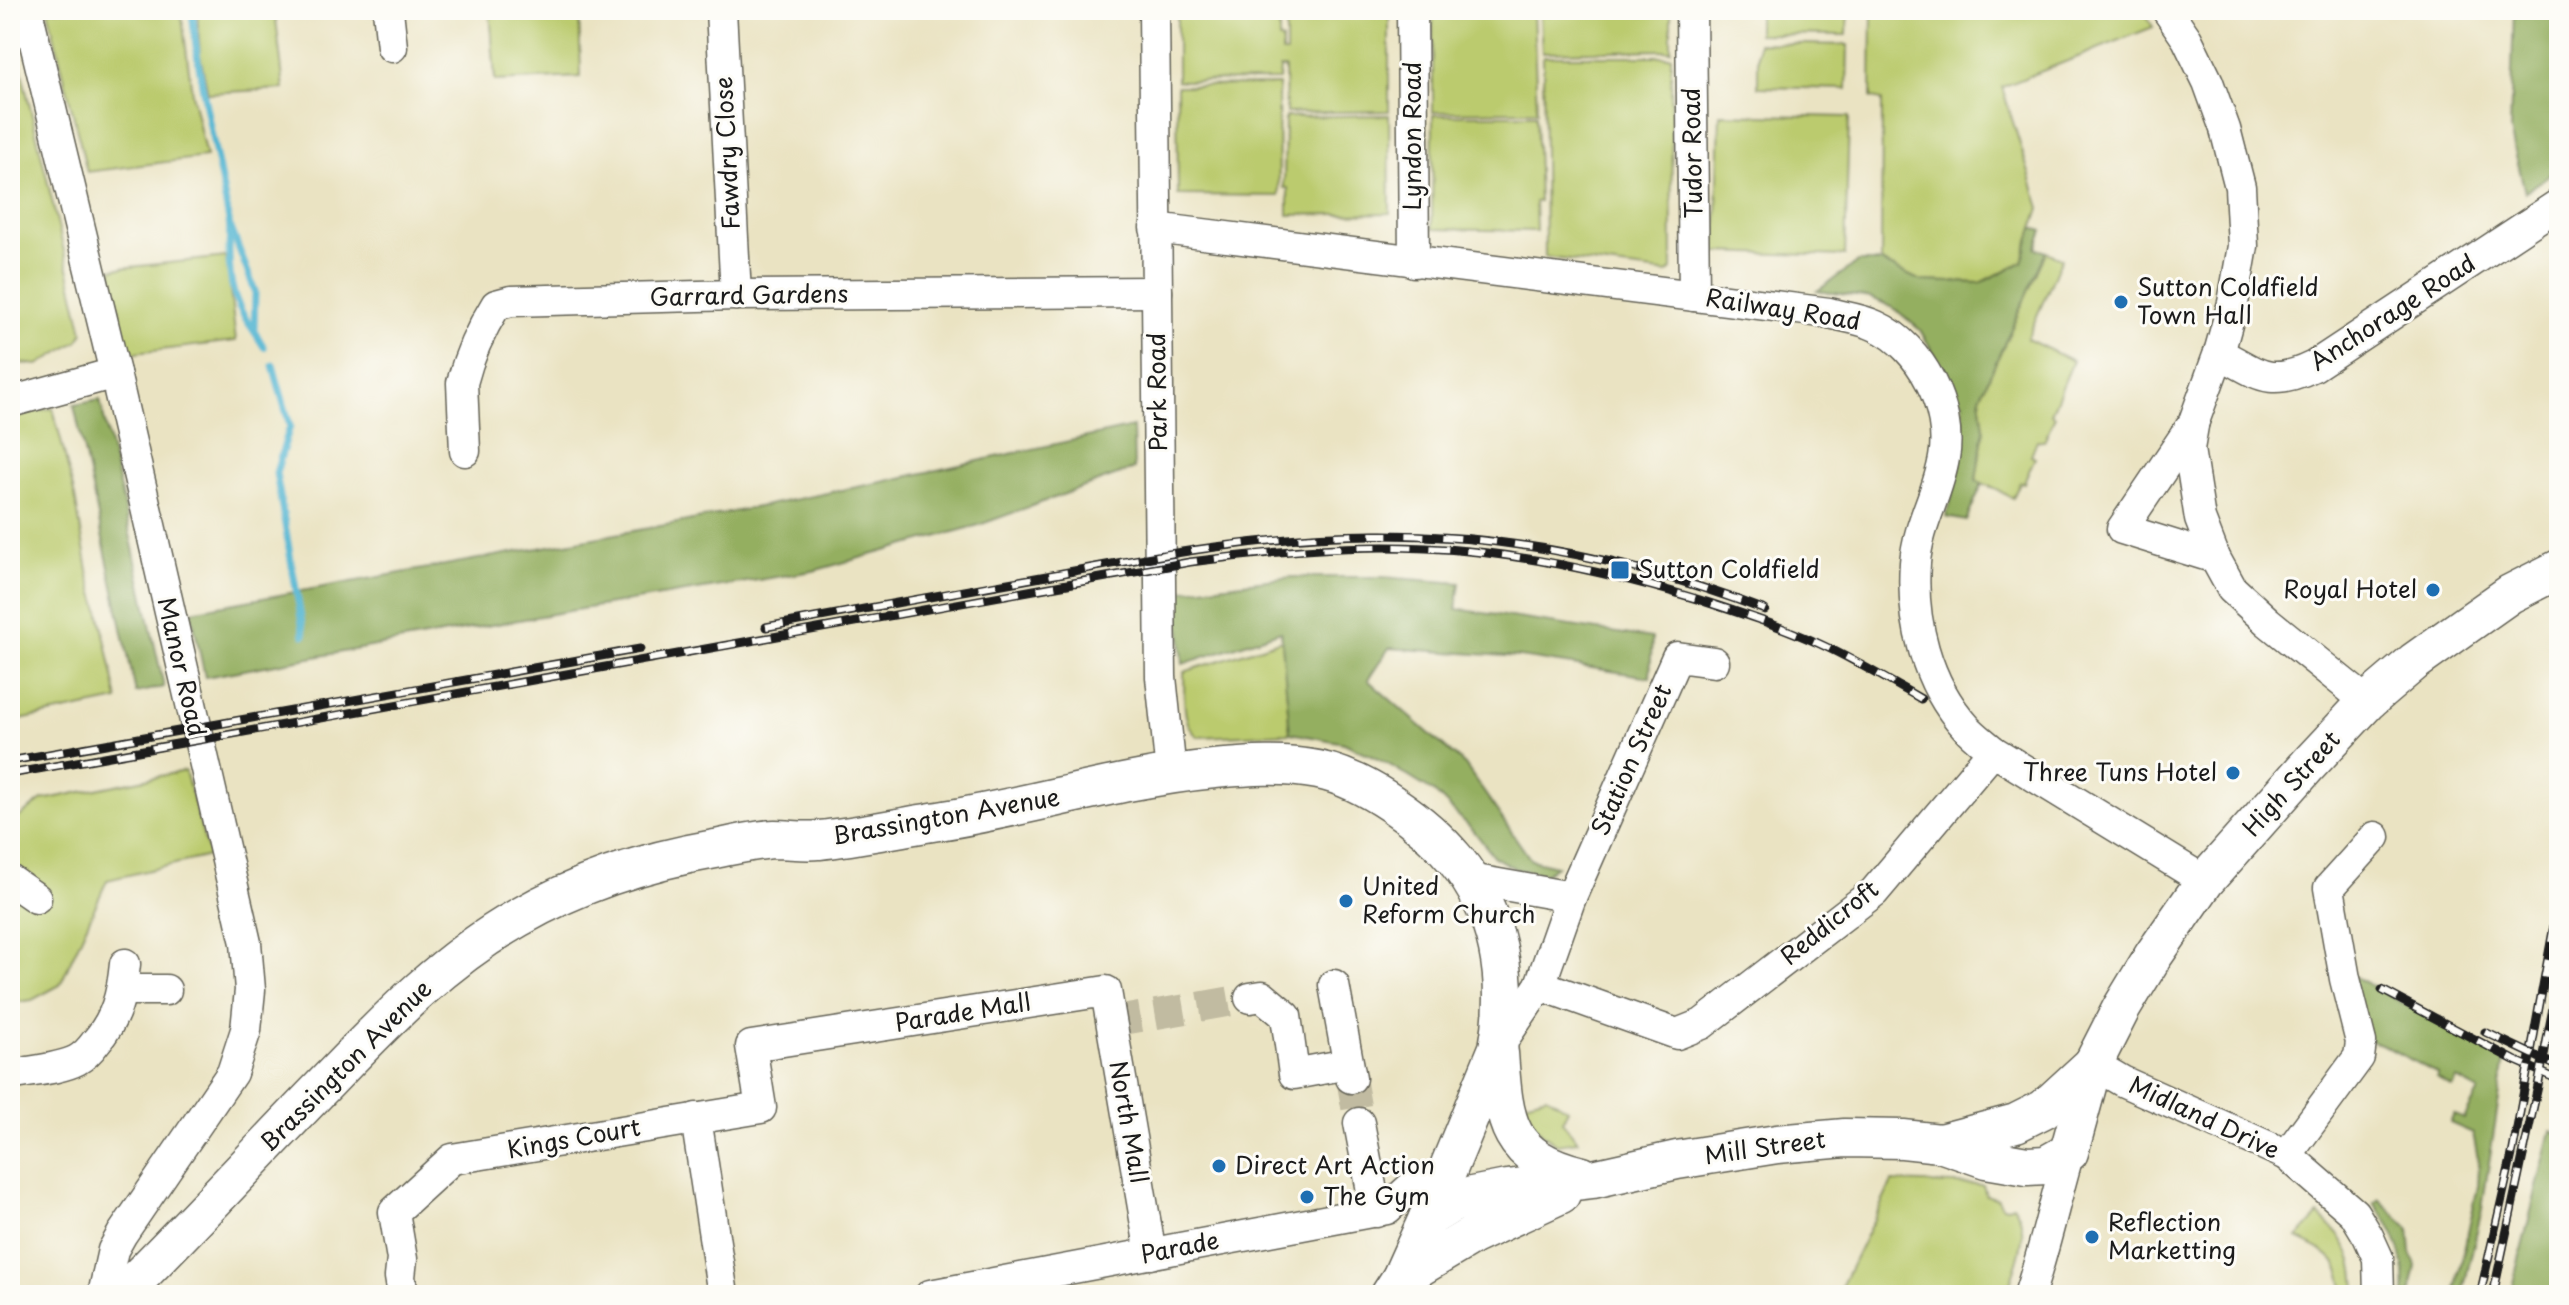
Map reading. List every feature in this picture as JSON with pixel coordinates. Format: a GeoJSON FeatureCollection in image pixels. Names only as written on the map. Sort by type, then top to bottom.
{"type":"FeatureCollection","features":[{"type":"Feature","properties":{"kind":"main road","name":"High Street"},"geometry":{"type":"LineString","coordinates":[[2071,1145],[2093,1064],[2129,996],[2205,881],[2367,702],[2414,662],[2510,594],[2559,569]]}},
{"type":"Feature","properties":{"kind":"main road","name":"Brassington Avenue"},"geometry":{"type":"LineString","coordinates":[[121,1295],[406,1000],[480,942],[561,894],[603,877],[679,855],[776,839],[820,840],[956,819],[1171,773],[1250,766],[1321,770],[1397,806],[1452,855],[1483,901],[1493,926],[1504,981],[1504,1018],[1498,1048],[1428,1218],[1391,1289]]}},
{"type":"Feature","properties":{"kind":"main road","name":"Mill Street"},"geometry":{"type":"LineString","coordinates":[[1498,1048],[1502,1101],[1514,1133],[1529,1153],[1545,1165],[1593,1179]]}},
{"type":"Feature","properties":{"kind":"main road","name":"High Street"},"geometry":{"type":"LineString","coordinates":[[2030,1116],[2093,1064]]}},
{"type":"Feature","properties":{"kind":"main road","name":"Mill Street"},"geometry":{"type":"LineString","coordinates":[[1940,1143],[2030,1116]]}},
{"type":"Feature","properties":{"kind":"main road","name":"Mill Street"},"geometry":{"type":"LineString","coordinates":[[1428,1218],[1472,1196],[1507,1189],[1593,1179],[1677,1160],[1777,1144],[1845,1138],[1940,1143],[1986,1159],[2027,1166]]}},
{"type":"Feature","properties":{"kind":"main road"},"geometry":{"type":"LineString","coordinates":[[2027,1166],[2046,1165],[2071,1145]]}},
{"type":"Feature","properties":{"kind":"main road","name":"Mill Street"},"geometry":{"type":"LineString","coordinates":[[1391,1289],[1473,1235],[1593,1179]]}},
{"type":"Feature","properties":{"kind":"street","name":"Manor Road"},"geometry":{"type":"LineString","coordinates":[[27,10],[115,373],[246,943],[250,990],[246,1030],[232,1073],[122,1234],[113,1250],[103,1295]]}},
{"type":"Feature","properties":{"kind":"street"},"geometry":{"type":"LineString","coordinates":[[388,10],[392,47]]}},
{"type":"Feature","properties":{"kind":"street","name":"Fawdry Close"},"geometry":{"type":"LineString","coordinates":[[721,10],[736,295]]}},
{"type":"Feature","properties":{"kind":"street","name":"Park Road"},"geometry":{"type":"LineString","coordinates":[[1154,10],[1161,677],[1171,773]]}},
{"type":"Feature","properties":{"kind":"street","name":"Lyndon Road"},"geometry":{"type":"LineString","coordinates":[[1412,10],[1414,262]]}},
{"type":"Feature","properties":{"kind":"street","name":"Tudor Road"},"geometry":{"type":"LineString","coordinates":[[1691,10],[1694,296]]}},
{"type":"Feature","properties":{"kind":"street"},"geometry":{"type":"LineString","coordinates":[[2167,10],[2187,39],[2208,82],[2225,129],[2240,187],[2243,246],[2233,303],[2219,353],[2193,424],[2189,449],[2200,519],[2215,558],[2232,589],[2367,702]]}},
{"type":"Feature","properties":{"kind":"street","name":"Anchorage Road"},"geometry":{"type":"LineString","coordinates":[[2219,353],[2268,377],[2281,379],[2295,375],[2314,366],[2554,207]]}},
{"type":"Feature","properties":{"kind":"street","name":"Railway Road"},"geometry":{"type":"LineString","coordinates":[[1155,228],[1829,313],[1875,325],[1902,342],[1928,376],[1943,418],[1945,455],[1937,488],[1922,522],[1915,561],[1914,607],[1922,649],[1944,696],[1965,726],[1993,751],[2205,881]]}},
{"type":"Feature","properties":{"kind":"street","name":"Garrard Gardens"},"geometry":{"type":"LineString","coordinates":[[465,451],[462,383],[481,330],[496,305],[511,301],[736,295],[1157,292]]}},
{"type":"Feature","properties":{"kind":"street"},"geometry":{"type":"LineString","coordinates":[[10,402],[115,373]]}},
{"type":"Feature","properties":{"kind":"street"},"geometry":{"type":"LineString","coordinates":[[2193,424],[2117,540],[2215,558]]}},
{"type":"Feature","properties":{"kind":"street","name":"Station Street"},"geometry":{"type":"LineString","coordinates":[[1498,1048],[1540,985],[1571,897],[1677,657],[1714,662]]}},
{"type":"Feature","properties":{"kind":"street","name":"Reddicroft"},"geometry":{"type":"LineString","coordinates":[[1540,985],[1677,1034],[1702,1024],[1874,892],[1993,751]]}},
{"type":"Feature","properties":{"kind":"street"},"geometry":{"type":"LineString","coordinates":[[2287,1155],[2359,1057],[2361,1042],[2345,979],[2329,888],[2375,837]]}},
{"type":"Feature","properties":{"kind":"street"},"geometry":{"type":"LineString","coordinates":[[1470,879],[1571,897]]}},
{"type":"Feature","properties":{"kind":"street"},"geometry":{"type":"LineString","coordinates":[[10,880],[36,898]]}},
{"type":"Feature","properties":{"kind":"street"},"geometry":{"type":"LineString","coordinates":[[10,1075],[75,1061],[86,1053],[106,1031],[117,1010],[124,977],[166,990]]}},
{"type":"Feature","properties":{"kind":"street"},"geometry":{"type":"LineString","coordinates":[[1250,998],[1262,996],[1286,1016],[1294,1074],[1349,1071],[1334,985]]}},
{"type":"Feature","properties":{"kind":"street","name":"Parade Mall"},"geometry":{"type":"LineString","coordinates":[[696,1118],[761,1108],[751,1046],[1106,991]]}},
{"type":"Feature","properties":{"kind":"street","name":"North Mall"},"geometry":{"type":"LineString","coordinates":[[1106,991],[1151,1254]]}},
{"type":"Feature","properties":{"kind":"street","name":"Midland Drive"},"geometry":{"type":"LineString","coordinates":[[2093,1064],[2122,1081],[2287,1155],[2354,1213],[2378,1258],[2379,1295]]}},
{"type":"Feature","properties":{"kind":"street"},"geometry":{"type":"LineString","coordinates":[[2051,1213],[2027,1166],[2016,1136],[2030,1116],[2060,1119],[2071,1145]]}},
{"type":"Feature","properties":{"kind":"street"},"geometry":{"type":"LineString","coordinates":[[696,1118],[723,1295]]}},
{"type":"Feature","properties":{"kind":"street","name":"Kings Court"},"geometry":{"type":"LineString","coordinates":[[403,1295],[400,1277],[402,1259],[394,1212],[452,1159],[696,1118]]}},
{"type":"Feature","properties":{"kind":"street"},"geometry":{"type":"LineString","coordinates":[[1359,1123],[1376,1212]]}},
{"type":"Feature","properties":{"kind":"street","name":"High Street"},"geometry":{"type":"LineString","coordinates":[[2029,1295],[2071,1145]]}},
{"type":"Feature","properties":{"kind":"street","name":"Parade"},"geometry":{"type":"LineString","coordinates":[[930,1295],[1376,1212],[1387,1209],[1420,1179]]}},
{"type":"Feature","properties":{"kind":"green space"},"geometry":{"type":"Polygon","coordinates":[[[48,10],[181,10],[192,93],[206,157],[87,172],[48,10]]]}},
{"type":"Feature","properties":{"kind":"green space"},"geometry":{"type":"Polygon","coordinates":[[[197,10],[275,10],[284,89],[208,93],[200,55],[197,10]]]}},
{"type":"Feature","properties":{"kind":"green space"},"geometry":{"type":"Polygon","coordinates":[[[490,10],[579,10],[581,77],[495,81],[490,10]]]}},
{"type":"Feature","properties":{"kind":"green space"},"geometry":{"type":"Polygon","coordinates":[[[1177,10],[1279,10],[1279,39],[1282,40],[1282,53],[1286,53],[1286,10],[1389,10],[1389,111],[1286,113],[1285,68],[1280,68],[1279,80],[1177,81],[1177,10]]]}},
{"type":"Feature","properties":{"kind":"green space"},"geometry":{"type":"Polygon","coordinates":[[[1433,10],[1533,10],[1537,111],[1433,112],[1433,10]]]}},
{"type":"Feature","properties":{"kind":"green space"},"geometry":{"type":"Polygon","coordinates":[[[1544,10],[1671,10],[1671,50],[1542,52],[1540,15],[1544,14],[1544,10]]]}},
{"type":"Feature","properties":{"kind":"green space"},"geometry":{"type":"Polygon","coordinates":[[[1758,10],[1848,10],[1847,35],[1758,34],[1758,10]]]}},
{"type":"Feature","properties":{"kind":"green space"},"geometry":{"type":"Polygon","coordinates":[[[1872,10],[2143,10],[2153,27],[2002,87],[2040,208],[2022,262],[1981,283],[1921,281],[1881,262],[1882,100],[1871,98],[1872,10]]]}},
{"type":"Feature","properties":{"kind":"green space"},"geometry":{"type":"Polygon","coordinates":[[[2514,10],[2559,10],[2559,168],[2525,192],[2510,131],[2514,10]]]}},
{"type":"Feature","properties":{"kind":"green space"},"geometry":{"type":"Polygon","coordinates":[[[10,22],[83,332],[78,341],[38,365],[10,362],[10,22]]]}},
{"type":"Feature","properties":{"kind":"green space"},"geometry":{"type":"Polygon","coordinates":[[[1758,43],[1848,45],[1847,89],[1758,87],[1758,43]]]}},
{"type":"Feature","properties":{"kind":"green space"},"geometry":{"type":"Polygon","coordinates":[[[1543,56],[1671,56],[1672,269],[1668,273],[1545,257],[1543,56]]]}},
{"type":"Feature","properties":{"kind":"green space"},"geometry":{"type":"Polygon","coordinates":[[[1278,85],[1279,196],[1178,195],[1177,86],[1278,85]]]}},
{"type":"Feature","properties":{"kind":"green space"},"geometry":{"type":"Polygon","coordinates":[[[1720,114],[1849,117],[1845,256],[1716,252],[1720,114]]]}},
{"type":"Feature","properties":{"kind":"green space"},"geometry":{"type":"Polygon","coordinates":[[[1389,115],[1390,213],[1288,215],[1288,188],[1284,188],[1285,117],[1389,115]]]}},
{"type":"Feature","properties":{"kind":"green space"},"geometry":{"type":"Polygon","coordinates":[[[1433,115],[1536,115],[1539,201],[1535,202],[1536,231],[1432,229],[1433,115]]]}},
{"type":"Feature","properties":{"kind":"green space"},"geometry":{"type":"Polygon","coordinates":[[[2033,228],[2043,231],[2036,248],[2046,252],[1980,397],[1984,429],[1976,480],[1982,484],[1966,521],[1946,517],[1963,444],[1963,403],[1920,330],[1894,308],[1872,298],[1817,291],[1858,262],[1881,262],[1921,281],[1981,283],[2022,262],[2033,228]]]}},
{"type":"Feature","properties":{"kind":"green space"},"geometry":{"type":"Polygon","coordinates":[[[2046,252],[2062,258],[2027,339],[2073,361],[2051,414],[2055,416],[2044,441],[2037,440],[2031,455],[2035,457],[2024,483],[2020,482],[2013,498],[1976,480],[1984,429],[1980,397],[2046,252]]]}},
{"type":"Feature","properties":{"kind":"green space"},"geometry":{"type":"Polygon","coordinates":[[[226,257],[236,341],[128,354],[111,269],[226,257]]]}},
{"type":"Feature","properties":{"kind":"green space"},"geometry":{"type":"Polygon","coordinates":[[[100,400],[164,687],[136,693],[74,405],[100,400]]]}},
{"type":"Feature","properties":{"kind":"green space"},"geometry":{"type":"Polygon","coordinates":[[[53,408],[118,700],[10,722],[10,423],[23,414],[53,408]]]}},
{"type":"Feature","properties":{"kind":"green space"},"geometry":{"type":"Polygon","coordinates":[[[1133,427],[1134,469],[979,525],[813,571],[563,612],[205,677],[191,611],[677,523],[1133,427]]]}},
{"type":"Feature","properties":{"kind":"green space"},"geometry":{"type":"Polygon","coordinates":[[[1292,577],[1382,577],[1460,583],[1456,609],[1652,638],[1650,677],[1520,657],[1389,648],[1368,680],[1465,765],[1531,860],[1556,866],[1545,874],[1516,869],[1494,857],[1473,830],[1435,793],[1388,764],[1344,743],[1290,733],[1281,631],[1183,664],[1178,591],[1292,577]]]}},
{"type":"Feature","properties":{"kind":"green space"},"geometry":{"type":"Polygon","coordinates":[[[1282,640],[1290,733],[1199,737],[1193,732],[1186,717],[1184,672],[1282,640]]]}},
{"type":"Feature","properties":{"kind":"green space"},"geometry":{"type":"Polygon","coordinates":[[[185,771],[209,856],[107,880],[60,985],[32,1000],[10,1003],[10,824],[42,800],[185,771]]]}},
{"type":"Feature","properties":{"kind":"green space"},"geometry":{"type":"Polygon","coordinates":[[[2344,971],[2505,1059],[2482,1209],[2462,1295],[2454,1295],[2478,1186],[2479,1165],[2473,1133],[2450,1123],[2454,1114],[2464,1119],[2479,1091],[2457,1079],[2453,1087],[2436,1078],[2438,1074],[2381,1044],[2364,1039],[2344,971]]]}},
{"type":"Feature","properties":{"kind":"green space"},"geometry":{"type":"Polygon","coordinates":[[[1547,1096],[1568,1109],[1562,1121],[1578,1141],[1557,1144],[1532,1122],[1524,1102],[1547,1096]]]}},
{"type":"Feature","properties":{"kind":"green space"},"geometry":{"type":"Polygon","coordinates":[[[2551,1131],[2559,1134],[2559,1295],[2510,1295],[2551,1131]]]}},
{"type":"Feature","properties":{"kind":"green space"},"geometry":{"type":"Polygon","coordinates":[[[1892,1182],[1983,1185],[1986,1195],[1998,1199],[2002,1206],[2013,1205],[2022,1226],[2022,1238],[2006,1295],[1840,1295],[1839,1291],[1892,1182]]]}},
{"type":"Feature","properties":{"kind":"green space"},"geometry":{"type":"Polygon","coordinates":[[[2379,1199],[2409,1228],[2416,1266],[2410,1295],[2404,1295],[2404,1269],[2398,1246],[2374,1203],[2379,1199]]]}},
{"type":"Feature","properties":{"kind":"green space"},"geometry":{"type":"Polygon","coordinates":[[[2319,1215],[2348,1250],[2354,1270],[2356,1295],[2345,1295],[2340,1272],[2332,1258],[2297,1238],[2319,1215]]]}},
{"type":"Feature","properties":{"kind":"waterway"},"geometry":{"type":"LineString","coordinates":[[192,10],[203,89],[230,225],[232,284],[237,303],[254,331]]}},
{"type":"Feature","properties":{"kind":"waterway"},"geometry":{"type":"LineString","coordinates":[[231,228],[255,291],[254,331],[264,347]]}},
{"type":"Feature","properties":{"kind":"waterway"},"geometry":{"type":"LineString","coordinates":[[273,365],[290,426],[276,473],[304,635]]}},
{"type":"Feature","properties":{"kind":"tunnel"},"geometry":{"type":"LineString","coordinates":[[1111,1022],[1250,998]]}},
{"type":"Feature","properties":{"kind":"tunnel"},"geometry":{"type":"LineString","coordinates":[[1351,1078],[1359,1123]]}},
{"type":"Feature","properties":{"kind":"railway"},"geometry":{"type":"LineString","coordinates":[[766,627],[1176,553],[1295,538],[1375,535],[1475,540],[1573,554],[1670,578],[1765,610]]}},
{"type":"Feature","properties":{"kind":"railway"},"geometry":{"type":"LineString","coordinates":[[10,774],[1190,562],[1338,548],[1461,550],[1565,565],[1633,581],[1790,631],[1846,657],[1921,699]]}},
{"type":"Feature","properties":{"kind":"railway"},"geometry":{"type":"LineString","coordinates":[[10,761],[640,649]]}},
{"type":"Feature","properties":{"kind":"railway"},"geometry":{"type":"LineString","coordinates":[[2480,1295],[2513,1150],[2559,898]]}},
{"type":"Feature","properties":{"kind":"railway"},"geometry":{"type":"LineString","coordinates":[[2493,1295],[2559,977]]}},
{"type":"Feature","properties":{"kind":"railway"},"geometry":{"type":"LineString","coordinates":[[2382,990],[2514,1060],[2559,1080]]}},
{"type":"Feature","properties":{"kind":"railway"},"geometry":{"type":"LineString","coordinates":[[2485,1032],[2559,1067]]}},
{"type":"Feature","properties":{"kind":"place","name":"Sutton Coldfield Town Hall"},"geometry":{"type":"Point","coordinates":[2121,302]}},
{"type":"Feature","properties":{"kind":"place","name":"Sutton Coldfield"},"geometry":{"type":"Point","coordinates":[1620,570]}},
{"type":"Feature","properties":{"kind":"place","name":"Royal Hotel"},"geometry":{"type":"Point","coordinates":[2433,590]}},
{"type":"Feature","properties":{"kind":"place","name":"Three Tuns Hotel"},"geometry":{"type":"Point","coordinates":[2233,773]}},
{"type":"Feature","properties":{"kind":"place","name":"United Reform Church"},"geometry":{"type":"Point","coordinates":[1346,901]}},
{"type":"Feature","properties":{"kind":"place","name":"Direct Art Action"},"geometry":{"type":"Point","coordinates":[1219,1166]}},
{"type":"Feature","properties":{"kind":"place","name":"The Gym"},"geometry":{"type":"Point","coordinates":[1307,1197]}},
{"type":"Feature","properties":{"kind":"place","name":"Reflection Marketting"},"geometry":{"type":"Point","coordinates":[2092,1237]}}]}
